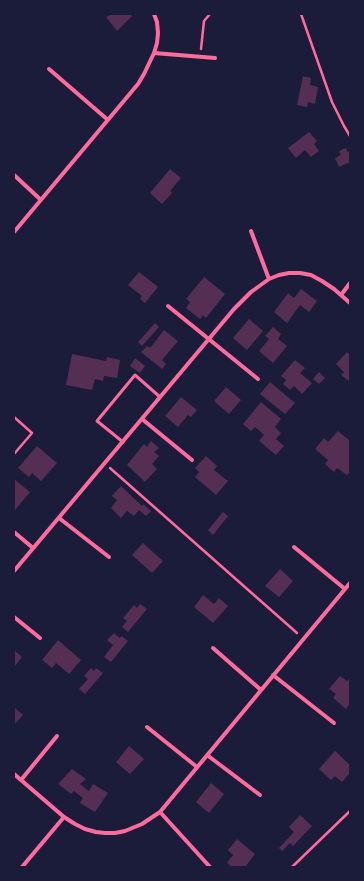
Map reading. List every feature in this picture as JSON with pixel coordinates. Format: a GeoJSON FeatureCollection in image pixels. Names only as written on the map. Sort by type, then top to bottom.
{"type":"FeatureCollection","features":[{"type":"Feature","properties":{"kind":"street"},"geometry":{"type":"LineString","coordinates":[[14,232],[138,84],[150,64],[157,43],[157,22],[154,14]]}},
{"type":"Feature","properties":{"kind":"street"},"geometry":{"type":"LineString","coordinates":[[154,54],[215,58]]}},
{"type":"Feature","properties":{"kind":"street"},"geometry":{"type":"LineString","coordinates":[[49,70],[108,120]]}},
{"type":"Feature","properties":{"kind":"street"},"geometry":{"type":"LineString","coordinates":[[14,175],[41,200]]}},
{"type":"Feature","properties":{"kind":"street"},"geometry":{"type":"LineString","coordinates":[[251,231],[269,279]]}},
{"type":"Feature","properties":{"kind":"street"},"geometry":{"type":"LineString","coordinates":[[14,571],[242,300],[251,292],[269,279],[279,275],[300,273],[311,275],[322,281],[350,303]]}},
{"type":"Feature","properties":{"kind":"street"},"geometry":{"type":"LineString","coordinates":[[341,295],[350,283]]}},
{"type":"Feature","properties":{"kind":"street"},"geometry":{"type":"LineString","coordinates":[[168,306],[258,379]]}},
{"type":"Feature","properties":{"kind":"street"},"geometry":{"type":"LineString","coordinates":[[142,419],[192,460]]}},
{"type":"Feature","properties":{"kind":"street"},"geometry":{"type":"LineString","coordinates":[[59,518],[109,556]]}},
{"type":"Feature","properties":{"kind":"street"},"geometry":{"type":"LineString","coordinates":[[14,532],[33,548]]}},
{"type":"Feature","properties":{"kind":"street"},"geometry":{"type":"LineString","coordinates":[[294,547],[345,589]]}},
{"type":"Feature","properties":{"kind":"street"},"geometry":{"type":"LineString","coordinates":[[14,774],[64,817],[75,824],[96,832],[115,833],[134,828],[160,812],[350,583]]}},
{"type":"Feature","properties":{"kind":"street"},"geometry":{"type":"LineString","coordinates":[[14,617],[40,638]]}},
{"type":"Feature","properties":{"kind":"street"},"geometry":{"type":"LineString","coordinates":[[213,648],[261,690]]}},
{"type":"Feature","properties":{"kind":"street"},"geometry":{"type":"LineString","coordinates":[[273,675],[334,723]]}},
{"type":"Feature","properties":{"kind":"street"},"geometry":{"type":"LineString","coordinates":[[147,727],[197,767]]}},
{"type":"Feature","properties":{"kind":"street"},"geometry":{"type":"LineString","coordinates":[[21,780],[57,736]]}},
{"type":"Feature","properties":{"kind":"street"},"geometry":{"type":"LineString","coordinates":[[207,755],[260,795]]}},
{"type":"Feature","properties":{"kind":"street"},"geometry":{"type":"LineString","coordinates":[[160,812],[210,867]]}},
{"type":"Feature","properties":{"kind":"street"},"geometry":{"type":"LineString","coordinates":[[22,867],[64,817]]}},
{"type":"Feature","properties":{"kind":"lane"},"geometry":{"type":"LineString","coordinates":[[122,442],[97,421],[135,375],[160,397]]}},
{"type":"Feature","properties":{"kind":"path"},"geometry":{"type":"LineString","coordinates":[[200,57],[204,21],[210,14]]}},
{"type":"Feature","properties":{"kind":"path"},"geometry":{"type":"LineString","coordinates":[[301,14],[332,102],[350,136]]}},
{"type":"Feature","properties":{"kind":"path"},"geometry":{"type":"LineString","coordinates":[[14,417],[32,433],[14,454]]}},
{"type":"Feature","properties":{"kind":"path"},"geometry":{"type":"LineString","coordinates":[[105,463],[303,639]]}},
{"type":"Feature","properties":{"kind":"path"},"geometry":{"type":"LineString","coordinates":[[292,867],[350,811]]}},
{"type":"Feature","properties":{"kind":"building"},"geometry":{"type":"Polygon","coordinates":[[[112,14],[130,14],[132,16],[117,31],[106,17],[112,14]]]}},
{"type":"Feature","properties":{"kind":"building"},"geometry":{"type":"Polygon","coordinates":[[[303,76],[311,78],[310,85],[318,87],[315,104],[308,102],[307,107],[297,105],[303,76]]]}},
{"type":"Feature","properties":{"kind":"building"},"geometry":{"type":"Polygon","coordinates":[[[309,132],[317,141],[314,144],[319,151],[311,157],[305,150],[296,158],[288,148],[309,132]]]}},
{"type":"Feature","properties":{"kind":"building"},"geometry":{"type":"Polygon","coordinates":[[[346,148],[347,152],[350,151],[350,162],[339,167],[335,158],[341,155],[339,151],[346,148]]]}},
{"type":"Feature","properties":{"kind":"building"},"geometry":{"type":"Polygon","coordinates":[[[170,169],[181,178],[170,191],[172,193],[162,204],[150,193],[170,169]]]}},
{"type":"Feature","properties":{"kind":"building"},"geometry":{"type":"Polygon","coordinates":[[[139,272],[158,287],[145,303],[140,299],[142,296],[128,285],[139,272]]]}},
{"type":"Feature","properties":{"kind":"building"},"geometry":{"type":"Polygon","coordinates":[[[204,277],[225,294],[206,318],[203,315],[200,319],[186,308],[190,302],[186,299],[204,277]]]}},
{"type":"Feature","properties":{"kind":"building"},"geometry":{"type":"Polygon","coordinates":[[[301,289],[317,301],[309,312],[300,305],[287,323],[274,312],[288,293],[294,298],[301,289]]]}},
{"type":"Feature","properties":{"kind":"building"},"geometry":{"type":"Polygon","coordinates":[[[249,319],[263,331],[247,350],[233,338],[249,319]]]}},
{"type":"Feature","properties":{"kind":"building"},"geometry":{"type":"Polygon","coordinates":[[[155,323],[159,327],[142,346],[138,342],[155,323]]]}},
{"type":"Feature","properties":{"kind":"building"},"geometry":{"type":"Polygon","coordinates":[[[273,327],[281,334],[278,339],[287,346],[273,363],[259,351],[269,339],[265,336],[273,327]]]}},
{"type":"Feature","properties":{"kind":"building"},"geometry":{"type":"Polygon","coordinates":[[[164,330],[178,341],[162,360],[166,364],[162,369],[141,352],[147,346],[150,348],[164,330]]]}},
{"type":"Feature","properties":{"kind":"building"},"geometry":{"type":"Polygon","coordinates":[[[347,352],[350,355],[350,382],[341,375],[344,372],[336,364],[347,352]]]}},
{"type":"Feature","properties":{"kind":"building"},"geometry":{"type":"Polygon","coordinates":[[[72,354],[106,361],[107,357],[120,360],[117,378],[104,376],[103,381],[95,379],[92,390],[66,385],[72,354]]]}},
{"type":"Feature","properties":{"kind":"building"},"geometry":{"type":"Polygon","coordinates":[[[135,358],[145,366],[140,373],[130,366],[135,358]]]}},
{"type":"Feature","properties":{"kind":"building"},"geometry":{"type":"Polygon","coordinates":[[[295,360],[305,368],[300,373],[312,383],[302,394],[294,386],[290,390],[283,384],[286,380],[281,376],[295,360]]]}},
{"type":"Feature","properties":{"kind":"building"},"geometry":{"type":"Polygon","coordinates":[[[319,372],[325,378],[319,384],[313,379],[319,372]]]}},
{"type":"Feature","properties":{"kind":"building"},"geometry":{"type":"Polygon","coordinates":[[[270,382],[295,403],[285,414],[260,394],[270,382]]]}},
{"type":"Feature","properties":{"kind":"building"},"geometry":{"type":"Polygon","coordinates":[[[226,387],[241,400],[229,414],[214,401],[226,387]]]}},
{"type":"Feature","properties":{"kind":"building"},"geometry":{"type":"Polygon","coordinates":[[[181,397],[197,410],[191,417],[188,415],[178,427],[165,416],[181,397]]]}},
{"type":"Feature","properties":{"kind":"building"},"geometry":{"type":"Polygon","coordinates":[[[261,402],[281,419],[275,427],[281,433],[276,439],[284,446],[276,455],[259,441],[264,435],[255,427],[251,431],[243,424],[261,402]]]}},
{"type":"Feature","properties":{"kind":"building"},"geometry":{"type":"Polygon","coordinates":[[[338,431],[350,441],[350,472],[347,475],[337,468],[334,472],[325,464],[328,460],[315,449],[324,438],[328,442],[338,431]]]}},
{"type":"Feature","properties":{"kind":"building"},"geometry":{"type":"Polygon","coordinates":[[[151,441],[159,448],[154,452],[159,456],[152,464],[157,469],[145,482],[127,465],[144,444],[147,447],[151,441]]]}},
{"type":"Feature","properties":{"kind":"building"},"geometry":{"type":"Polygon","coordinates":[[[37,446],[57,463],[41,481],[32,473],[29,477],[18,468],[37,446]]]}},
{"type":"Feature","properties":{"kind":"building"},"geometry":{"type":"Polygon","coordinates":[[[206,456],[217,466],[214,470],[228,481],[216,495],[195,477],[199,472],[195,468],[206,456]]]}},
{"type":"Feature","properties":{"kind":"building"},"geometry":{"type":"Polygon","coordinates":[[[14,479],[30,492],[14,511],[14,479]]]}},
{"type":"Feature","properties":{"kind":"building"},"geometry":{"type":"Polygon","coordinates":[[[121,486],[142,506],[143,504],[151,511],[146,516],[139,510],[134,516],[127,511],[121,518],[111,508],[117,500],[112,496],[121,486]]]}},
{"type":"Feature","properties":{"kind":"building"},"geometry":{"type":"Polygon","coordinates":[[[223,512],[228,516],[213,535],[208,530],[223,512]]]}},
{"type":"Feature","properties":{"kind":"building"},"geometry":{"type":"Polygon","coordinates":[[[143,543],[163,561],[152,573],[132,555],[143,543]]]}},
{"type":"Feature","properties":{"kind":"building"},"geometry":{"type":"Polygon","coordinates":[[[280,569],[293,581],[279,597],[265,586],[280,569]]]}},
{"type":"Feature","properties":{"kind":"building"},"geometry":{"type":"Polygon","coordinates":[[[203,595],[214,604],[219,598],[228,606],[213,623],[194,607],[203,595]]]}},
{"type":"Feature","properties":{"kind":"building"},"geometry":{"type":"Polygon","coordinates":[[[140,604],[147,609],[128,632],[122,627],[127,621],[123,618],[134,605],[137,608],[140,604]]]}},
{"type":"Feature","properties":{"kind":"building"},"geometry":{"type":"Polygon","coordinates":[[[114,633],[120,638],[122,636],[128,641],[111,662],[104,657],[113,645],[107,640],[114,633]]]}},
{"type":"Feature","properties":{"kind":"building"},"geometry":{"type":"Polygon","coordinates":[[[58,640],[81,660],[69,674],[56,663],[52,668],[42,660],[58,640]]]}},
{"type":"Feature","properties":{"kind":"building"},"geometry":{"type":"Polygon","coordinates":[[[14,650],[22,657],[14,667],[14,650]]]}},
{"type":"Feature","properties":{"kind":"building"},"geometry":{"type":"Polygon","coordinates":[[[91,668],[94,671],[96,668],[103,673],[85,694],[79,689],[88,679],[84,676],[91,668]]]}},
{"type":"Feature","properties":{"kind":"building"},"geometry":{"type":"Polygon","coordinates":[[[340,676],[347,681],[350,678],[350,703],[346,709],[333,698],[336,694],[329,689],[340,676]]]}},
{"type":"Feature","properties":{"kind":"building"},"geometry":{"type":"Polygon","coordinates":[[[14,707],[23,715],[14,725],[14,707]]]}},
{"type":"Feature","properties":{"kind":"building"},"geometry":{"type":"Polygon","coordinates":[[[129,746],[144,759],[130,774],[116,762],[129,746]]]}},
{"type":"Feature","properties":{"kind":"building"},"geometry":{"type":"Polygon","coordinates":[[[335,751],[350,765],[350,773],[342,782],[335,776],[331,780],[319,769],[335,751]]]}},
{"type":"Feature","properties":{"kind":"building"},"geometry":{"type":"Polygon","coordinates":[[[72,769],[86,779],[80,784],[89,791],[93,784],[108,793],[95,812],[80,803],[83,798],[74,791],[71,794],[58,784],[72,769]]]}},
{"type":"Feature","properties":{"kind":"building"},"geometry":{"type":"Polygon","coordinates":[[[211,783],[224,794],[209,813],[196,802],[211,783]]]}},
{"type":"Feature","properties":{"kind":"building"},"geometry":{"type":"Polygon","coordinates":[[[300,815],[312,826],[293,846],[290,843],[282,851],[279,848],[294,832],[289,827],[300,815]]]}},
{"type":"Feature","properties":{"kind":"building"},"geometry":{"type":"Polygon","coordinates":[[[237,839],[255,854],[245,867],[232,867],[227,863],[233,855],[228,850],[237,839]]]}}]}
